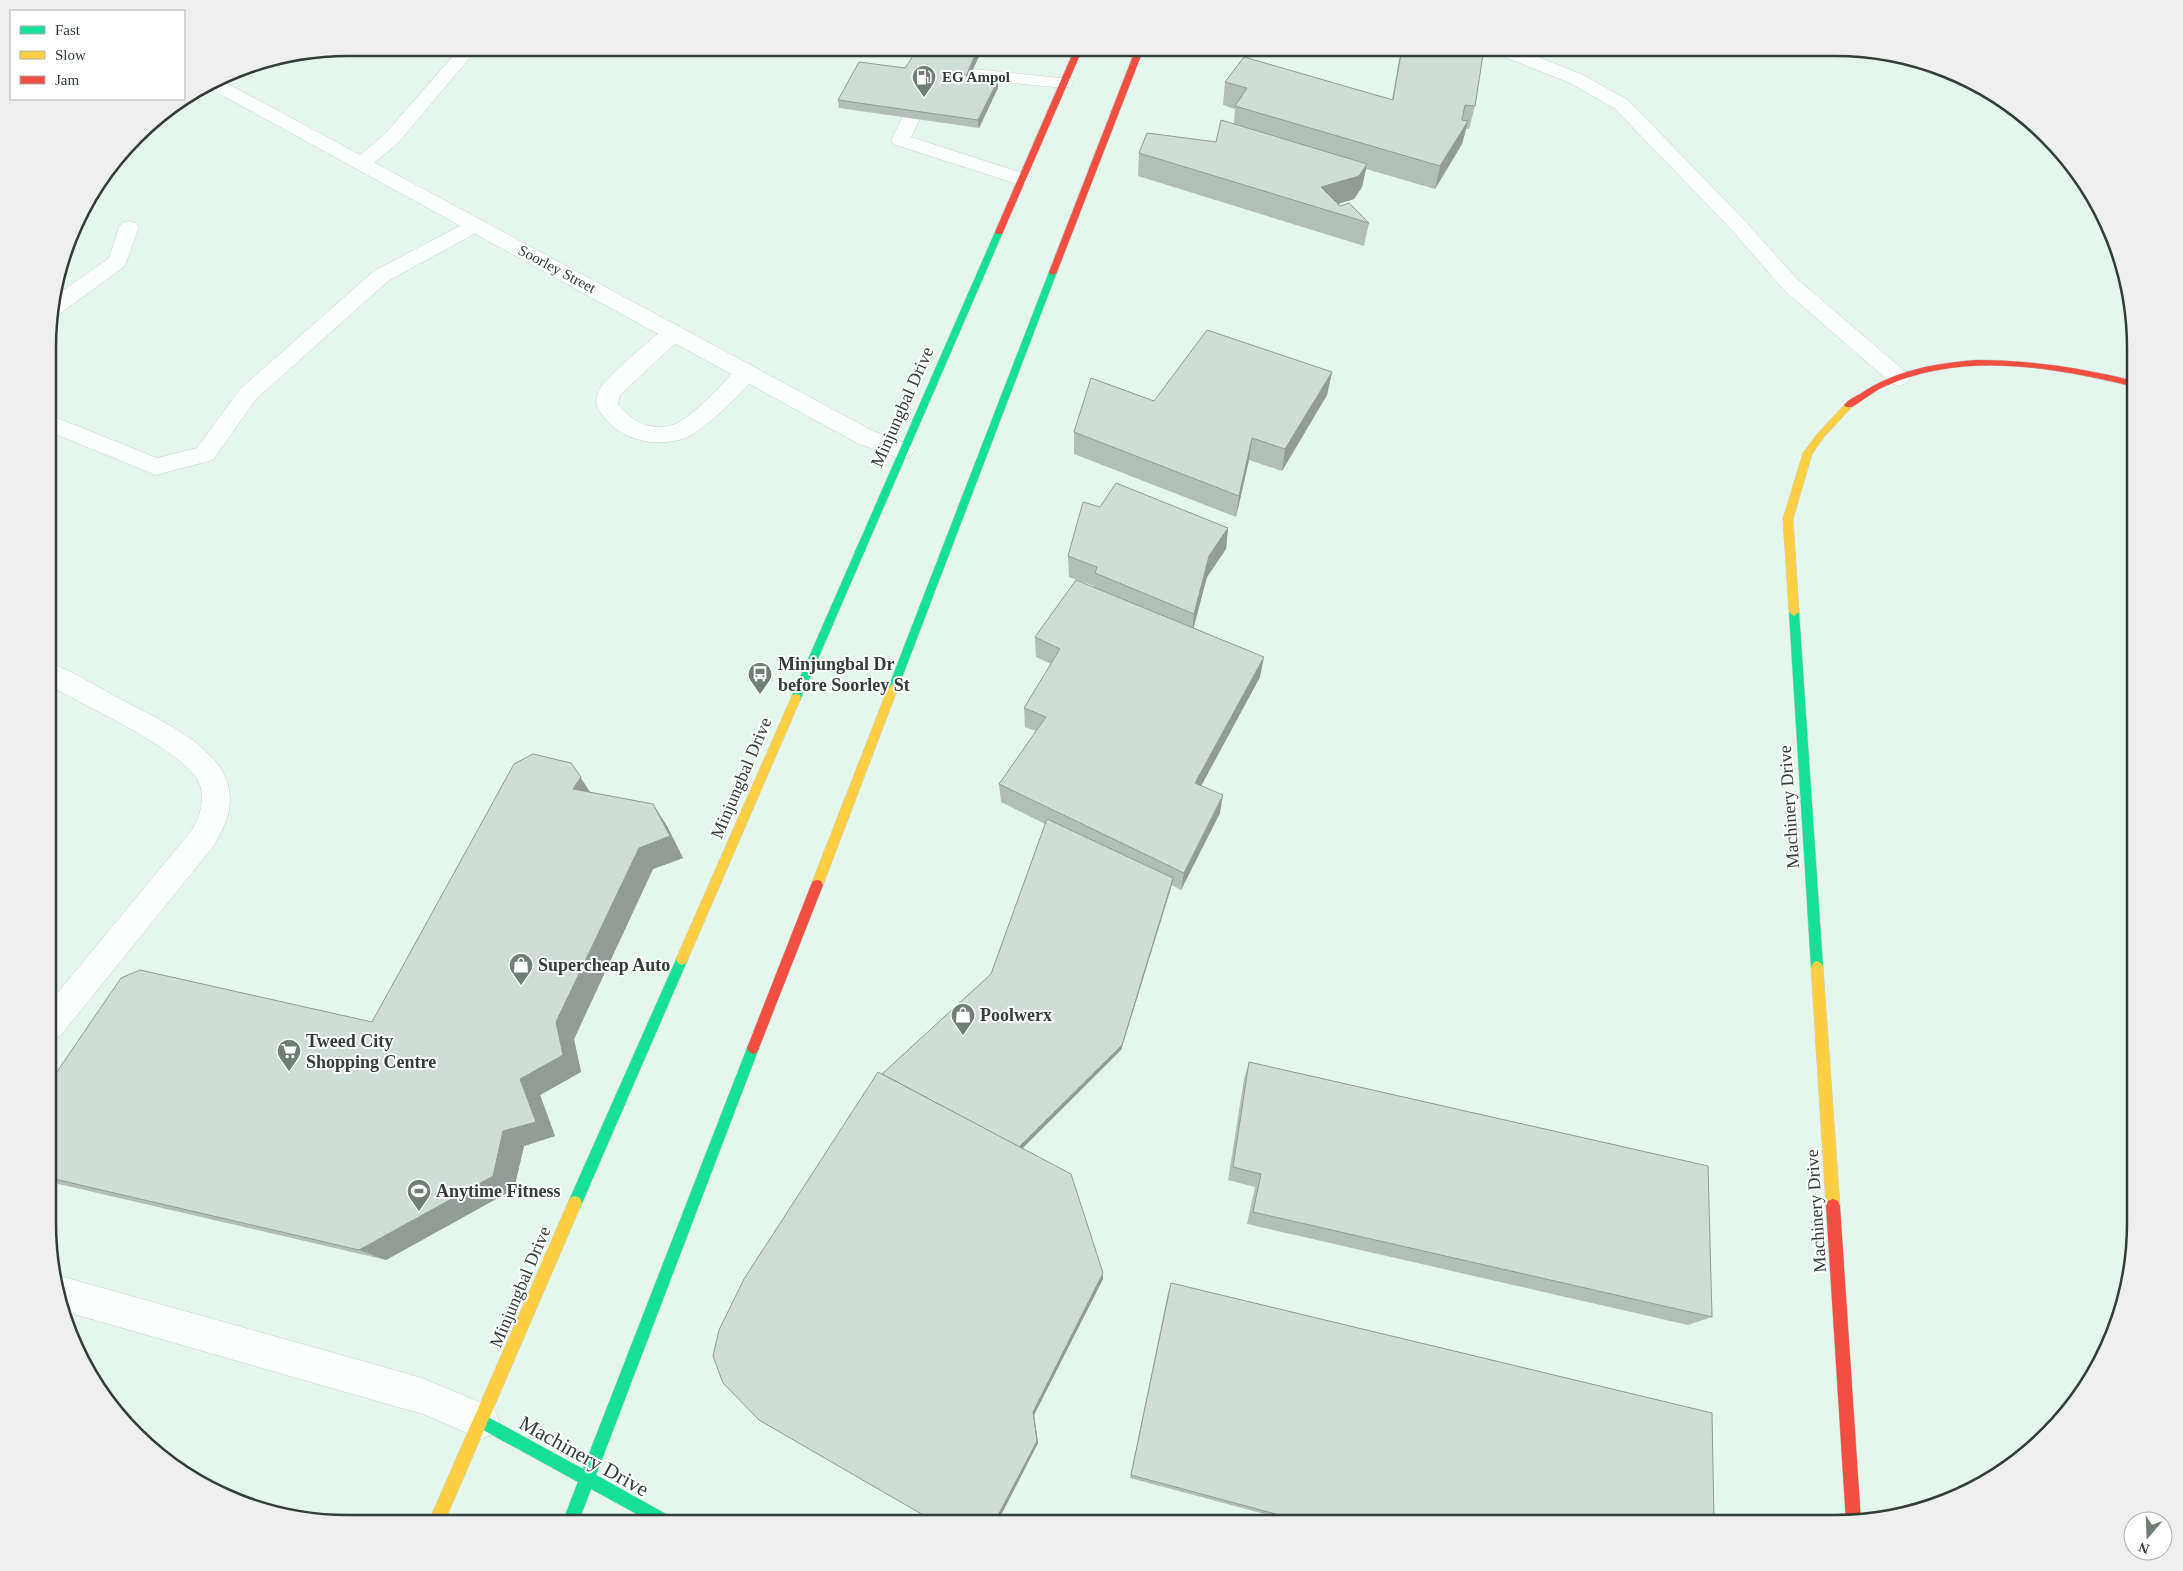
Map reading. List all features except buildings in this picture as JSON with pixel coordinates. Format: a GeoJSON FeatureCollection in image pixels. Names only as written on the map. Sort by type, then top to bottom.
{"type":"FeatureCollection","features":[{"type":"Feature","properties":{"kind":"main road","name":"Minjungbal Drive"},"geometry":{"type":"LineString","coordinates":[[440,1515],[1076,56]]}},
{"type":"Feature","properties":{"kind":"main road"},"geometry":{"type":"LineString","coordinates":[[573,1515],[1137,56]]}},
{"type":"Feature","properties":{"kind":"main road","name":"Machinery Drive"},"geometry":{"type":"LineString","coordinates":[[1852,1514],[1788,519],[1808,454],[1830,421],[1852,402],[1873,388],[1899,378],[1963,364],[2002,363],[2054,366],[2099,374],[2127,382]]}},
{"type":"Feature","properties":{"kind":"main road","name":"Machinery Drive"},"geometry":{"type":"LineString","coordinates":[[481,1421],[653,1515]]}},
{"type":"Feature","properties":{"kind":"street"},"geometry":{"type":"LineString","coordinates":[[362,164],[391,139],[462,56]]}},
{"type":"Feature","properties":{"kind":"street"},"geometry":{"type":"LineString","coordinates":[[1521,56],[1555,68],[1598,88],[1621,104],[1738,224],[1790,284],[1899,378]]}},
{"type":"Feature","properties":{"kind":"street"},"geometry":{"type":"LineString","coordinates":[[1022,179],[900,140],[935,70],[1064,83]]}},
{"type":"Feature","properties":{"kind":"street","name":"Soorley Street"},"geometry":{"type":"LineString","coordinates":[[219,86],[865,437],[902,451]]}},
{"type":"Feature","properties":{"kind":"street"},"geometry":{"type":"LineString","coordinates":[[56,424],[156,466],[205,454],[248,394],[381,276],[476,225]]}},
{"type":"Feature","properties":{"kind":"street"},"geometry":{"type":"LineString","coordinates":[[60,303],[118,261],[130,226]]}},
{"type":"Feature","properties":{"kind":"street"},"geometry":{"type":"LineString","coordinates":[[674,332],[609,392],[607,405],[616,418],[627,427],[641,434],[673,434],[687,428],[748,372]]}},
{"type":"Feature","properties":{"kind":"street"},"geometry":{"type":"LineString","coordinates":[[56,677],[175,741],[192,753],[210,773],[216,795],[212,816],[202,839],[56,1018]]}},
{"type":"Feature","properties":{"kind":"street"},"geometry":{"type":"LineString","coordinates":[[65,1294],[398,1389],[424,1397],[481,1421]]}},
{"type":"Feature","properties":{"kind":"traffic: fast"},"geometry":{"type":"LineString","coordinates":[[796,698],[999,232]]}},
{"type":"Feature","properties":{"kind":"traffic: fast"},"geometry":{"type":"LineString","coordinates":[[893,688],[1053,272]]}},
{"type":"Feature","properties":{"kind":"traffic: fast"},"geometry":{"type":"LineString","coordinates":[[1794,612],[1817,967]]}},
{"type":"Feature","properties":{"kind":"traffic: fast"},"geometry":{"type":"LineString","coordinates":[[575,1203],[682,959]]}},
{"type":"Feature","properties":{"kind":"traffic: fast"},"geometry":{"type":"LineString","coordinates":[[573,1515],[753,1048]]}},
{"type":"Feature","properties":{"kind":"traffic: fast"},"geometry":{"type":"LineString","coordinates":[[481,1421],[653,1515]]}},
{"type":"Feature","properties":{"kind":"traffic: slow"},"geometry":{"type":"LineString","coordinates":[[1794,612],[1788,519],[1808,453],[1821,435],[1849,405]]}},
{"type":"Feature","properties":{"kind":"traffic: slow"},"geometry":{"type":"LineString","coordinates":[[817,885],[893,688]]}},
{"type":"Feature","properties":{"kind":"traffic: slow"},"geometry":{"type":"LineString","coordinates":[[682,959],[796,698]]}},
{"type":"Feature","properties":{"kind":"traffic: slow"},"geometry":{"type":"LineString","coordinates":[[1817,967],[1833,1206]]}},
{"type":"Feature","properties":{"kind":"traffic: slow"},"geometry":{"type":"LineString","coordinates":[[439,1515],[575,1203]]}},
{"type":"Feature","properties":{"kind":"traffic: jam"},"geometry":{"type":"LineString","coordinates":[[999,232],[1076,56]]}},
{"type":"Feature","properties":{"kind":"traffic: jam"},"geometry":{"type":"LineString","coordinates":[[1053,272],[1137,56]]}},
{"type":"Feature","properties":{"kind":"traffic: jam"},"geometry":{"type":"LineString","coordinates":[[1849,405],[1884,383],[1914,372],[1945,366],[1977,363],[2009,363],[2073,370],[2127,382]]}},
{"type":"Feature","properties":{"kind":"traffic: jam"},"geometry":{"type":"LineString","coordinates":[[753,1048],[817,885]]}},
{"type":"Feature","properties":{"kind":"traffic: jam"},"geometry":{"type":"LineString","coordinates":[[1833,1206],[1852,1514]]}},
{"type":"Feature","properties":{"kind":"place","name":"EG Ampol"},"geometry":{"type":"Point","coordinates":[924,98]}},
{"type":"Feature","properties":{"kind":"place","name":"Minjungbal Dr before Soorley St"},"geometry":{"type":"Point","coordinates":[760,695]}},
{"type":"Feature","properties":{"kind":"place","name":"Supercheap Auto"},"geometry":{"type":"Point","coordinates":[521,986]}},
{"type":"Feature","properties":{"kind":"place","name":"Poolwerx"},"geometry":{"type":"Point","coordinates":[963,1036]}},
{"type":"Feature","properties":{"kind":"place","name":"Tweed City Shopping Centre"},"geometry":{"type":"Point","coordinates":[289,1072]}},
{"type":"Feature","properties":{"kind":"place","name":"Anytime Fitness"},"geometry":{"type":"Point","coordinates":[419,1212]}}]}
